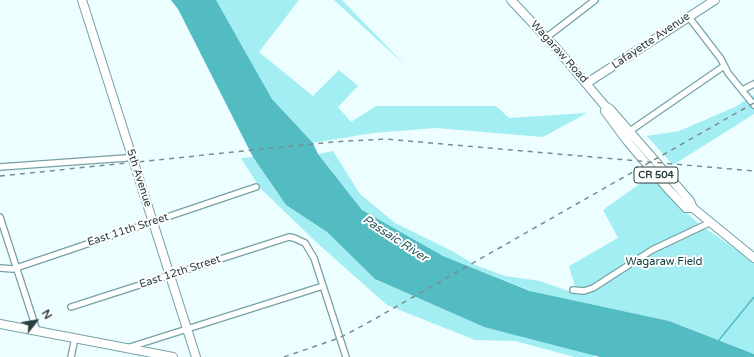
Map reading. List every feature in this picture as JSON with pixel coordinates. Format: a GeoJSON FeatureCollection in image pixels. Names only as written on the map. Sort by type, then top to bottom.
{"type":"FeatureCollection","features":[{"type":"Feature","properties":{"kind":"main road","name":"5th Avenue"},"geometry":{"type":"LineString","coordinates":[[82,0],[196,357]]}},
{"type":"Feature","properties":{"kind":"main road","name":"Wagaraw Road"},"geometry":{"type":"LineString","coordinates":[[511,0],[547,37],[587,83],[604,106],[605,112],[626,134],[686,208],[693,208],[709,223],[754,258]]}},
{"type":"Feature","properties":{"kind":"main road","name":"Lafayette Avenue"},"geometry":{"type":"LineString","coordinates":[[587,83],[688,16],[715,0]]}},
{"type":"Feature","properties":{"kind":"main road"},"geometry":{"type":"LineString","coordinates":[[0,324],[173,357]]}},
{"type":"Feature","properties":{"kind":"street"},"geometry":{"type":"LineString","coordinates":[[547,37],[595,0]]}},
{"type":"Feature","properties":{"kind":"street"},"geometry":{"type":"LineString","coordinates":[[688,16],[754,105]]}},
{"type":"Feature","properties":{"kind":"street"},"geometry":{"type":"LineString","coordinates":[[626,134],[724,66]]}},
{"type":"Feature","properties":{"kind":"street"},"geometry":{"type":"LineString","coordinates":[[742,90],[754,84]]}},
{"type":"Feature","properties":{"kind":"street"},"geometry":{"type":"LineString","coordinates":[[0,167],[126,158],[131,155]]}},
{"type":"Feature","properties":{"kind":"street","name":"East 11th Street"},"geometry":{"type":"LineString","coordinates":[[0,268],[17,268],[256,187]]}},
{"type":"Feature","properties":{"kind":"street"},"geometry":{"type":"LineString","coordinates":[[0,217],[37,331]]}},
{"type":"Feature","properties":{"kind":"street"},"geometry":{"type":"LineString","coordinates":[[573,290],[584,291],[593,288],[652,250],[709,223]]}},
{"type":"Feature","properties":{"kind":"street","name":"East 12th Street"},"geometry":{"type":"LineString","coordinates":[[71,307],[289,237],[300,240],[309,247],[323,286]]}},
{"type":"Feature","properties":{"kind":"street"},"geometry":{"type":"LineString","coordinates":[[125,348],[187,330],[323,286],[346,357]]}},
{"type":"Feature","properties":{"kind":"street"},"geometry":{"type":"LineString","coordinates":[[71,357],[75,338]]}},
{"type":"Feature","properties":{"kind":"green space"},"geometry":{"type":"Polygon","coordinates":[[[216,0],[299,0],[259,52],[313,96],[339,70],[358,86],[338,107],[351,122],[376,106],[496,106],[509,118],[587,113],[543,137],[435,128],[373,133],[313,143],[272,99],[216,0]]]}},
{"type":"Feature","properties":{"kind":"green space"},"geometry":{"type":"Polygon","coordinates":[[[334,0],[342,0],[406,66],[334,0]]]}},
{"type":"Feature","properties":{"kind":"green space"},"geometry":{"type":"Polygon","coordinates":[[[754,95],[754,114],[673,165],[647,136],[679,131],[735,107],[754,95]]]}},
{"type":"Feature","properties":{"kind":"green space","name":"Wagaraw Field"},"geometry":{"type":"Polygon","coordinates":[[[333,151],[360,194],[395,223],[454,252],[475,265],[505,276],[540,281],[577,294],[569,266],[618,238],[603,210],[652,175],[675,202],[698,223],[754,262],[754,354],[669,321],[534,292],[443,256],[362,210],[318,154],[333,151]]]}},
{"type":"Feature","properties":{"kind":"green space"},"geometry":{"type":"Polygon","coordinates":[[[253,157],[286,205],[327,232],[375,279],[484,327],[540,340],[594,355],[594,357],[575,357],[515,341],[475,340],[387,305],[316,242],[260,188],[241,158],[253,157]]]}},
{"type":"Feature","properties":{"kind":"water","name":"Passaic River"},"geometry":{"type":"Polygon","coordinates":[[[171,0],[216,0],[272,99],[313,143],[318,154],[362,210],[443,256],[530,291],[669,321],[754,354],[754,357],[600,357],[484,327],[375,279],[327,232],[286,205],[253,157],[178,9],[171,0]]]}},
{"type":"Feature","properties":{"kind":"waterway"},"geometry":{"type":"LineString","coordinates":[[719,340],[754,297]]}},
{"type":"Feature","properties":{"kind":"railway"},"geometry":{"type":"LineString","coordinates":[[284,357],[339,338],[364,325],[754,103]]}},
{"type":"Feature","properties":{"kind":"railway"},"geometry":{"type":"LineString","coordinates":[[0,176],[332,142],[385,139],[754,171]]}}]}
